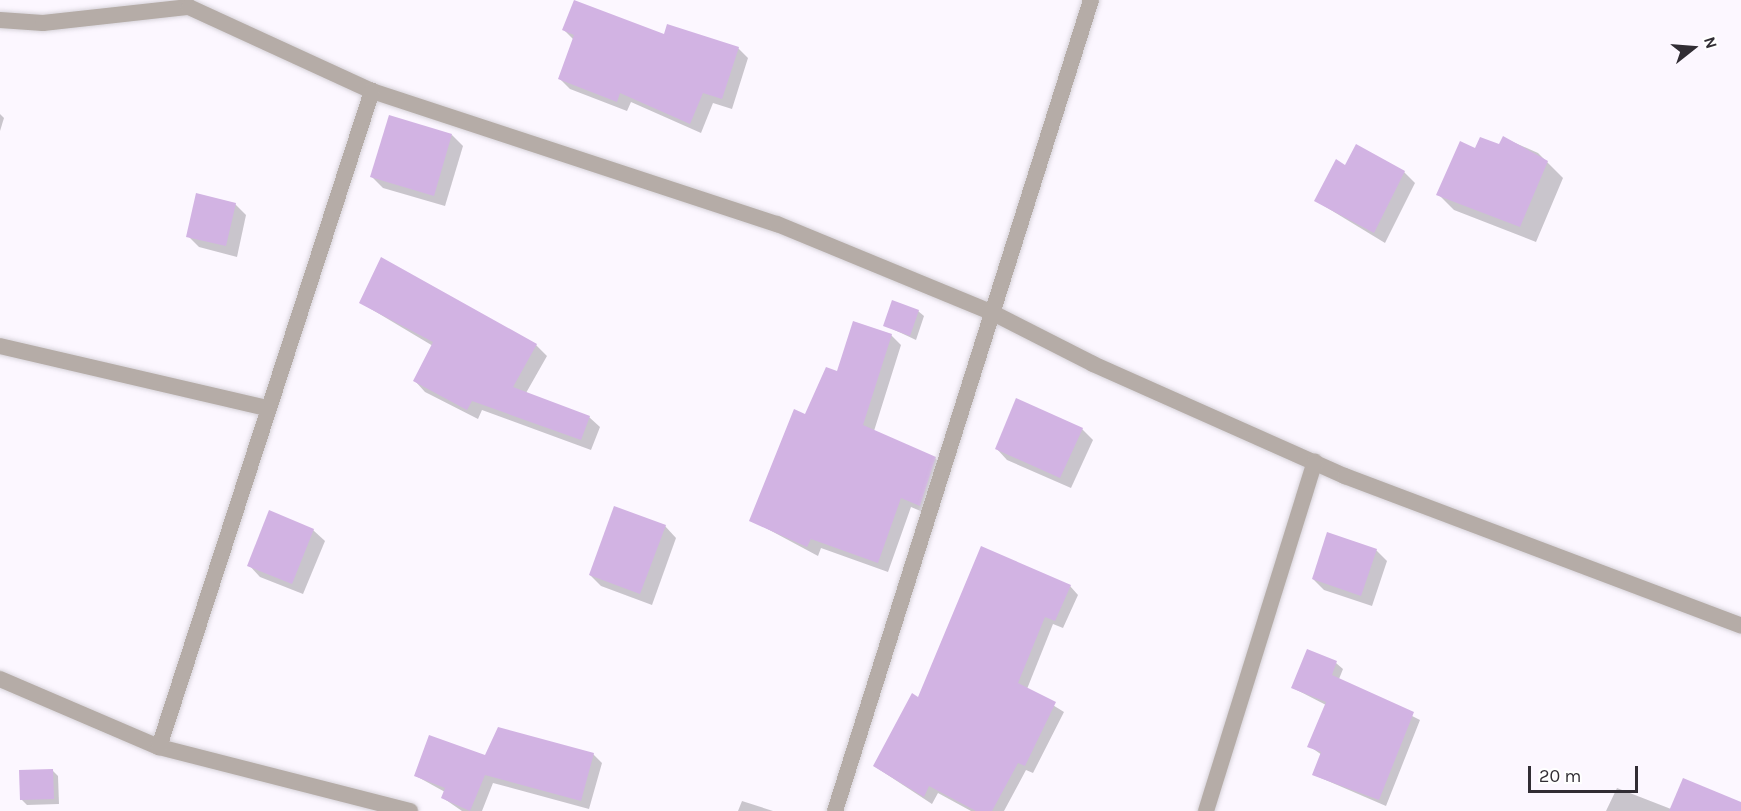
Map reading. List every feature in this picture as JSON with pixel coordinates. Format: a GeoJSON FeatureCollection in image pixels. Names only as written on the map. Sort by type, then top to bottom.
{"type":"FeatureCollection","features":[{"type":"Feature","properties":{"kind":"street"},"geometry":{"type":"LineString","coordinates":[[835,811],[1091,0]]}},
{"type":"Feature","properties":{"kind":"street"},"geometry":{"type":"LineString","coordinates":[[0,20],[43,23],[189,7],[372,91],[777,224],[993,313],[1093,364],[1315,462],[1741,626]]}},
{"type":"Feature","properties":{"kind":"street"},"geometry":{"type":"LineString","coordinates":[[159,747],[267,408],[372,91]]}},
{"type":"Feature","properties":{"kind":"street"},"geometry":{"type":"LineString","coordinates":[[0,346],[267,408]]}},
{"type":"Feature","properties":{"kind":"street"},"geometry":{"type":"LineString","coordinates":[[1206,811],[1315,462]]}},
{"type":"Feature","properties":{"kind":"street"},"geometry":{"type":"LineString","coordinates":[[0,679],[159,747],[367,804],[410,811]]}},
{"type":"Feature","properties":{"kind":"building"},"geometry":{"type":"Polygon","coordinates":[[[574,0],[664,34],[667,24],[739,47],[722,99],[703,93],[690,124],[620,93],[617,102],[558,79],[574,35],[562,30],[574,0]]]}},
{"type":"Feature","properties":{"kind":"building"},"geometry":{"type":"Polygon","coordinates":[[[389,115],[452,134],[434,196],[370,177],[389,115]]]}},
{"type":"Feature","properties":{"kind":"building"},"geometry":{"type":"Polygon","coordinates":[[[1503,136],[1548,161],[1520,227],[1436,195],[1460,141],[1475,148],[1480,137],[1499,144],[1503,136]]]}},
{"type":"Feature","properties":{"kind":"building"},"geometry":{"type":"Polygon","coordinates":[[[1356,144],[1405,171],[1374,233],[1314,201],[1336,159],[1345,165],[1356,144]]]}},
{"type":"Feature","properties":{"kind":"building"},"geometry":{"type":"Polygon","coordinates":[[[196,193],[236,203],[226,246],[186,237],[196,193]]]}},
{"type":"Feature","properties":{"kind":"building"},"geometry":{"type":"Polygon","coordinates":[[[381,257],[537,344],[513,387],[590,416],[581,440],[472,401],[467,410],[413,381],[433,342],[359,303],[381,257]]]}},
{"type":"Feature","properties":{"kind":"building"},"geometry":{"type":"Polygon","coordinates":[[[892,300],[919,310],[910,336],[883,326],[892,300]]]}},
{"type":"Feature","properties":{"kind":"building"},"geometry":{"type":"Polygon","coordinates":[[[853,321],[892,334],[863,425],[936,457],[920,506],[901,498],[878,563],[811,539],[807,547],[749,521],[794,409],[805,414],[826,367],[837,371],[853,321]]]}},
{"type":"Feature","properties":{"kind":"building"},"geometry":{"type":"Polygon","coordinates":[[[1016,398],[1083,428],[1060,478],[995,449],[1016,398]]]}},
{"type":"Feature","properties":{"kind":"building"},"geometry":{"type":"Polygon","coordinates":[[[614,506],[666,525],[640,594],[589,575],[614,506]]]}},
{"type":"Feature","properties":{"kind":"building"},"geometry":{"type":"Polygon","coordinates":[[[269,510],[314,529],[292,584],[247,566],[269,510]]]}},
{"type":"Feature","properties":{"kind":"building"},"geometry":{"type":"Polygon","coordinates":[[[1327,532],[1377,549],[1361,596],[1312,579],[1327,532]]]}},
{"type":"Feature","properties":{"kind":"building"},"geometry":{"type":"Polygon","coordinates":[[[981,546],[1071,585],[1055,621],[1045,617],[1018,683],[1056,702],[1025,766],[1018,763],[992,811],[976,811],[929,786],[924,797],[873,766],[912,693],[918,697],[981,546]]]}},
{"type":"Feature","properties":{"kind":"building"},"geometry":{"type":"Polygon","coordinates":[[[1307,649],[1337,661],[1332,675],[1414,712],[1379,800],[1312,775],[1321,752],[1307,747],[1326,702],[1291,688],[1307,649]]]}},
{"type":"Feature","properties":{"kind":"building"},"geometry":{"type":"Polygon","coordinates":[[[498,727],[594,753],[581,801],[485,775],[470,811],[441,798],[445,788],[414,776],[429,735],[485,755],[498,727]]]}},
{"type":"Feature","properties":{"kind":"building"},"geometry":{"type":"Polygon","coordinates":[[[53,769],[54,799],[20,800],[19,770],[53,769]]]}},
{"type":"Feature","properties":{"kind":"building"},"geometry":{"type":"Polygon","coordinates":[[[1683,778],[1741,802],[1741,811],[1669,811],[1683,778]]]}}]}
